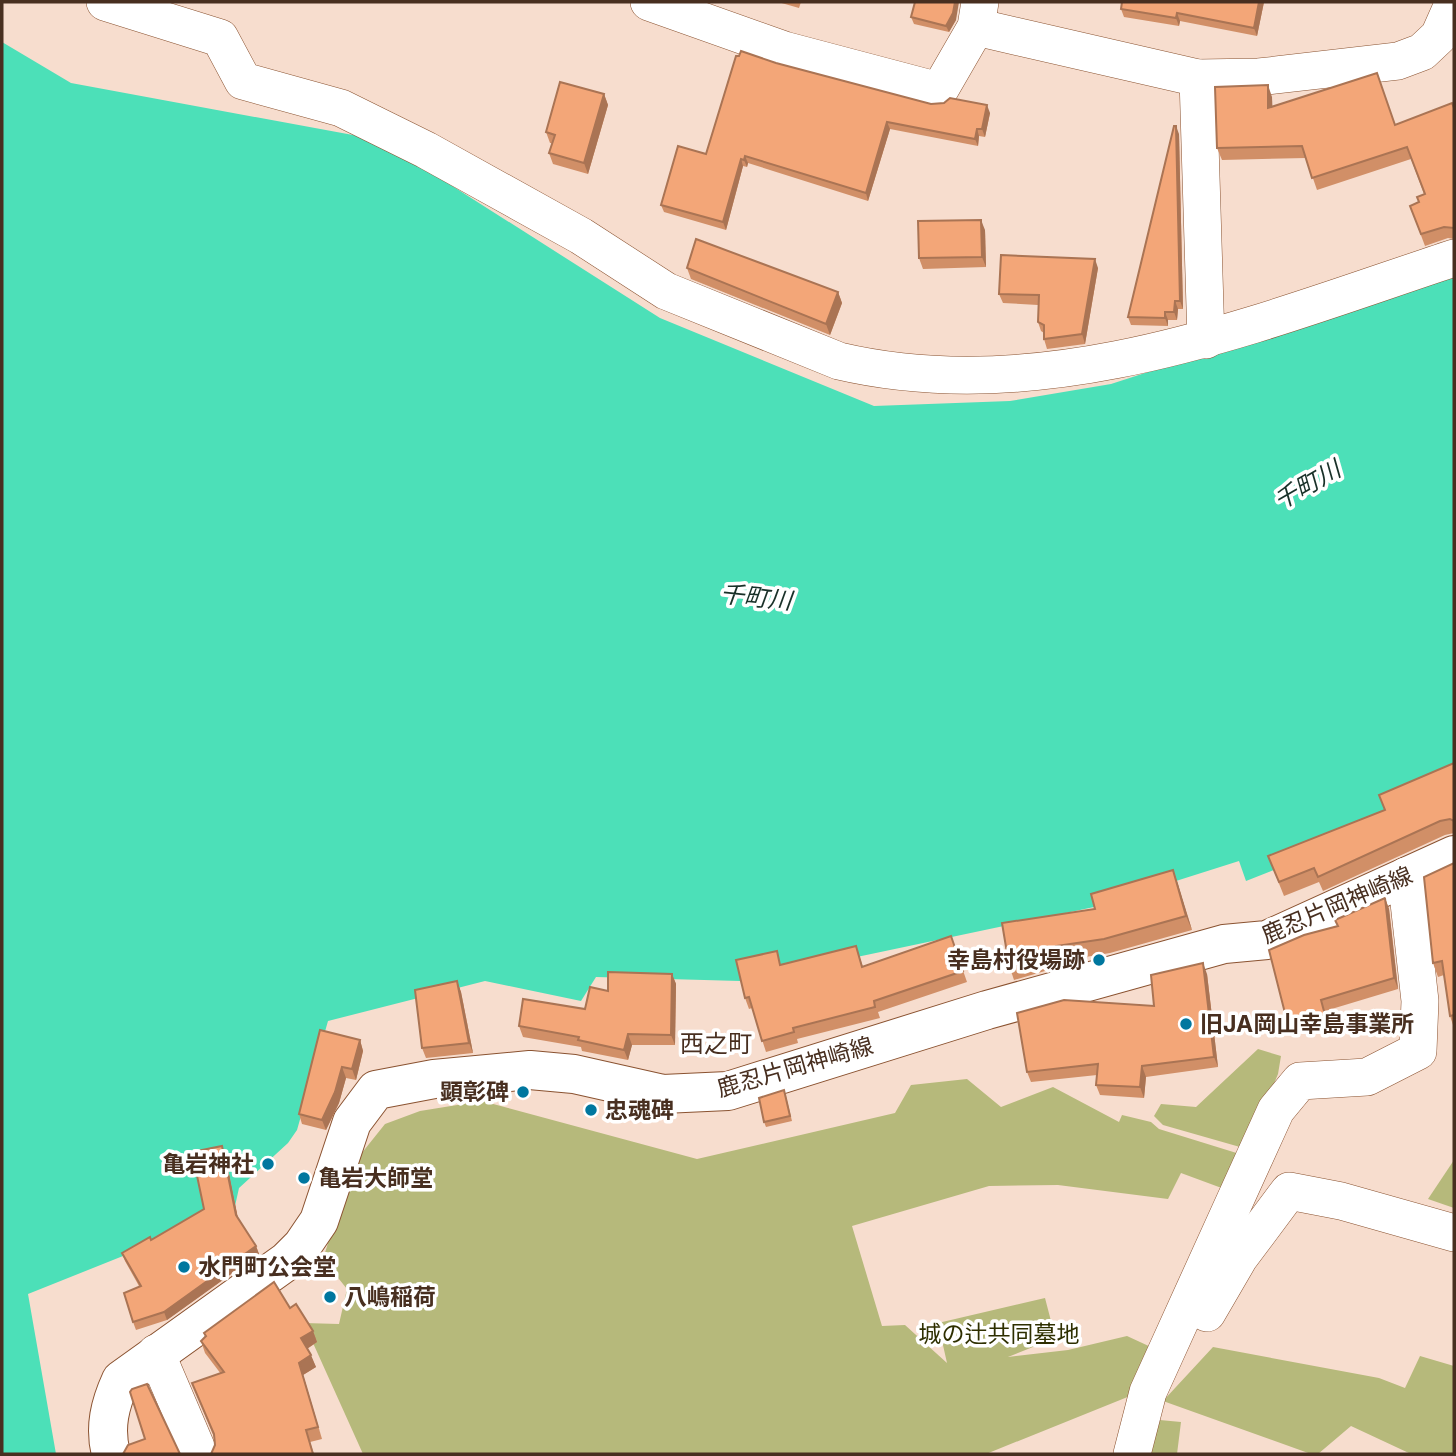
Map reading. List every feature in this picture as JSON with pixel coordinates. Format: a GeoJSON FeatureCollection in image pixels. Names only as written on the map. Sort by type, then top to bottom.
{"type":"FeatureCollection","features":[{"type":"Feature","properties":{"kind":"main road","name":"鹿忍片岡神崎線"},"geometry":{"type":"LineString","coordinates":[[110,1454],[107,1440],[110,1404],[121,1380],[286,1261],[302,1246],[319,1221],[352,1122],[376,1090],[434,1079],[530,1070],[573,1073],[663,1094],[729,1091],[999,1007],[1224,944],[1267,940],[1454,855]]}},
{"type":"Feature","properties":{"kind":"street"},"geometry":{"type":"LineString","coordinates":[[104,2],[220,38],[243,81],[341,108],[426,150],[580,236],[666,291],[839,361],[899,372],[975,377],[1102,361],[1206,340],[1454,258]]}},
{"type":"Feature","properties":{"kind":"street"},"geometry":{"type":"LineString","coordinates":[[649,2],[784,50],[939,91],[978,15],[1198,78],[1259,77],[1398,61],[1422,51],[1439,36],[1454,2]]}},
{"type":"Feature","properties":{"kind":"street"},"geometry":{"type":"LineString","coordinates":[[1198,78],[1206,340]]}},
{"type":"Feature","properties":{"kind":"street"},"geometry":{"type":"LineString","coordinates":[[1132,1454],[1148,1392],[1276,1110],[1300,1081],[1367,1077],[1418,1051],[1420,1001],[1406,876]]}},
{"type":"Feature","properties":{"kind":"street"},"geometry":{"type":"LineString","coordinates":[[1148,1392],[1196,1331],[1239,1258],[1289,1191],[1341,1201],[1454,1233]]}},
{"type":"Feature","properties":{"kind":"street"},"geometry":{"type":"LineString","coordinates":[[156,1353],[199,1454]]}},
{"type":"Feature","properties":{"kind":"green space"},"geometry":{"type":"Polygon","coordinates":[[[1258,1049],[1281,1056],[1278,1074],[1247,1149],[1163,1125],[1154,1116],[1161,1104],[1196,1107],[1258,1049]]]}},
{"type":"Feature","properties":{"kind":"green space","name":"城の辻共同墓地"},"geometry":{"type":"Polygon","coordinates":[[[967,1079],[1001,1107],[1053,1087],[1119,1122],[1122,1115],[1151,1122],[1159,1129],[1243,1155],[1227,1190],[1181,1173],[1168,1199],[1058,1185],[989,1186],[852,1226],[882,1326],[905,1325],[947,1363],[938,1323],[1045,1298],[1051,1321],[1038,1345],[1008,1357],[1068,1350],[1127,1336],[1153,1348],[1135,1394],[986,1454],[363,1454],[304,1323],[339,1324],[347,1289],[323,1259],[353,1164],[385,1124],[420,1111],[482,1101],[697,1159],[895,1113],[911,1085],[967,1079]]]}},
{"type":"Feature","properties":{"kind":"green space"},"geometry":{"type":"Polygon","coordinates":[[[1454,1160],[1454,1208],[1428,1199],[1454,1160]]]}},
{"type":"Feature","properties":{"kind":"green space"},"geometry":{"type":"Polygon","coordinates":[[[1213,1347],[1379,1378],[1405,1388],[1420,1356],[1454,1366],[1454,1454],[1411,1454],[1351,1426],[1318,1454],[1311,1454],[1163,1401],[1213,1347]]]}},
{"type":"Feature","properties":{"kind":"green space"},"geometry":{"type":"Polygon","coordinates":[[[1149,1419],[1181,1422],[1177,1454],[1144,1454],[1149,1419]]]}},
{"type":"Feature","properties":{"kind":"water","name":"千町川"},"geometry":{"type":"Polygon","coordinates":[[[2,42],[71,83],[380,140],[660,318],[874,406],[1010,401],[1111,384],[1454,273],[1454,798],[1246,881],[1239,861],[1094,907],[753,979],[740,981],[596,977],[581,1001],[485,981],[328,1021],[297,1130],[288,1143],[239,1188],[235,1206],[153,1244],[28,1294],[56,1454],[2,1454],[2,42]]]}},
{"type":"Feature","properties":{"kind":"building"},"geometry":{"type":"Polygon","coordinates":[[[915,2],[955,2],[946,26],[911,17],[915,2]]]}},
{"type":"Feature","properties":{"kind":"building"},"geometry":{"type":"Polygon","coordinates":[[[1122,2],[1259,2],[1254,28],[1177,13],[1176,18],[1121,9],[1122,2]]]}},
{"type":"Feature","properties":{"kind":"building"},"geometry":{"type":"Polygon","coordinates":[[[741,51],[776,63],[931,104],[944,103],[950,98],[987,105],[982,129],[977,129],[975,139],[887,122],[866,193],[745,156],[744,160],[741,159],[723,222],[661,205],[678,146],[706,154],[736,56],[739,56],[741,51]]]}},
{"type":"Feature","properties":{"kind":"building"},"geometry":{"type":"Polygon","coordinates":[[[1377,73],[1395,125],[1452,103],[1454,228],[1444,227],[1421,234],[1410,206],[1419,202],[1417,197],[1425,194],[1407,147],[1312,178],[1302,146],[1217,148],[1215,87],[1268,85],[1268,108],[1377,73]]]}},
{"type":"Feature","properties":{"kind":"building"},"geometry":{"type":"Polygon","coordinates":[[[560,82],[604,94],[584,163],[549,153],[555,135],[546,132],[560,82]]]}},
{"type":"Feature","properties":{"kind":"building"},"geometry":{"type":"Polygon","coordinates":[[[1174,126],[1180,301],[1175,301],[1174,312],[1165,312],[1165,318],[1128,317],[1174,126]]]}},
{"type":"Feature","properties":{"kind":"building"},"geometry":{"type":"Polygon","coordinates":[[[981,220],[982,257],[919,258],[918,221],[981,220]]]}},
{"type":"Feature","properties":{"kind":"building"},"geometry":{"type":"Polygon","coordinates":[[[696,239],[838,292],[826,324],[687,268],[696,239]]]}},
{"type":"Feature","properties":{"kind":"building"},"geometry":{"type":"Polygon","coordinates":[[[1001,255],[1095,259],[1082,334],[1044,339],[1044,325],[1038,322],[1039,295],[999,294],[1001,255]]]}},
{"type":"Feature","properties":{"kind":"building"},"geometry":{"type":"Polygon","coordinates":[[[1454,763],[1454,821],[1440,821],[1318,877],[1314,868],[1279,882],[1268,856],[1385,810],[1379,795],[1454,763]]]}},
{"type":"Feature","properties":{"kind":"building"},"geometry":{"type":"Polygon","coordinates":[[[1454,863],[1454,1015],[1450,1016],[1442,961],[1433,963],[1424,877],[1454,863]]]}},
{"type":"Feature","properties":{"kind":"building"},"geometry":{"type":"Polygon","coordinates":[[[1173,870],[1186,916],[1104,939],[1056,946],[1057,952],[1009,965],[1002,923],[1095,909],[1091,894],[1173,870]]]}},
{"type":"Feature","properties":{"kind":"building"},"geometry":{"type":"Polygon","coordinates":[[[1385,898],[1394,978],[1321,1000],[1325,1015],[1288,1025],[1269,950],[1304,935],[1338,926],[1335,920],[1385,898]]]}},
{"type":"Feature","properties":{"kind":"building"},"geometry":{"type":"Polygon","coordinates":[[[951,936],[963,971],[874,1001],[875,1007],[793,1028],[794,1032],[762,1041],[749,997],[745,998],[736,960],[777,951],[780,965],[856,946],[862,967],[951,936]]]}},
{"type":"Feature","properties":{"kind":"building"},"geometry":{"type":"Polygon","coordinates":[[[1203,963],[1214,1057],[1142,1066],[1140,1087],[1096,1085],[1098,1064],[1027,1072],[1017,1013],[1064,1000],[1154,1006],[1151,975],[1203,963]]]}},
{"type":"Feature","properties":{"kind":"building"},"geometry":{"type":"Polygon","coordinates":[[[608,972],[672,974],[671,1035],[628,1034],[624,1050],[578,1040],[579,1037],[519,1026],[523,999],[585,1009],[590,987],[608,991],[608,972]]]}},
{"type":"Feature","properties":{"kind":"building"},"geometry":{"type":"Polygon","coordinates":[[[457,981],[469,1043],[422,1048],[415,990],[457,981]]]}},
{"type":"Feature","properties":{"kind":"building"},"geometry":{"type":"Polygon","coordinates":[[[320,1030],[360,1040],[352,1069],[342,1067],[335,1092],[322,1120],[299,1114],[320,1030]]]}},
{"type":"Feature","properties":{"kind":"building"},"geometry":{"type":"Polygon","coordinates":[[[784,1090],[790,1116],[764,1122],[759,1098],[784,1090]]]}},
{"type":"Feature","properties":{"kind":"building"},"geometry":{"type":"Polygon","coordinates":[[[222,1146],[236,1215],[256,1246],[164,1312],[133,1322],[124,1293],[141,1286],[122,1253],[150,1237],[151,1240],[204,1209],[192,1152],[222,1146]]]}},
{"type":"Feature","properties":{"kind":"building"},"geometry":{"type":"Polygon","coordinates":[[[274,1282],[290,1308],[296,1304],[313,1331],[301,1338],[311,1355],[299,1363],[318,1427],[306,1430],[313,1454],[211,1454],[215,1445],[214,1434],[192,1383],[224,1372],[201,1341],[206,1336],[204,1333],[274,1282]]]}},
{"type":"Feature","properties":{"kind":"building"},"geometry":{"type":"Polygon","coordinates":[[[147,1384],[180,1454],[123,1454],[128,1445],[145,1439],[130,1392],[147,1384]]]}},
{"type":"Feature","properties":{"kind":"place","name":"幸島村役場跡"},"geometry":{"type":"Point","coordinates":[1099,960]}},
{"type":"Feature","properties":{"kind":"place","name":"旧JA岡山幸島事業所"},"geometry":{"type":"Point","coordinates":[1186,1024]}},
{"type":"Feature","properties":{"kind":"place","name":"顕彰碑"},"geometry":{"type":"Point","coordinates":[523,1092]}},
{"type":"Feature","properties":{"kind":"place","name":"忠魂碑"},"geometry":{"type":"Point","coordinates":[591,1110]}},
{"type":"Feature","properties":{"kind":"place","name":"亀岩神社"},"geometry":{"type":"Point","coordinates":[268,1164]}},
{"type":"Feature","properties":{"kind":"place","name":"亀岩大師堂"},"geometry":{"type":"Point","coordinates":[304,1178]}},
{"type":"Feature","properties":{"kind":"place","name":"水門町公会堂"},"geometry":{"type":"Point","coordinates":[184,1267]}},
{"type":"Feature","properties":{"kind":"place","name":"八嶋稲荷"},"geometry":{"type":"Point","coordinates":[330,1297]}},
{"type":"Feature","properties":{"kind":"district","name":"西之町"},"geometry":{"type":"Point","coordinates":[716,1043]}}]}
